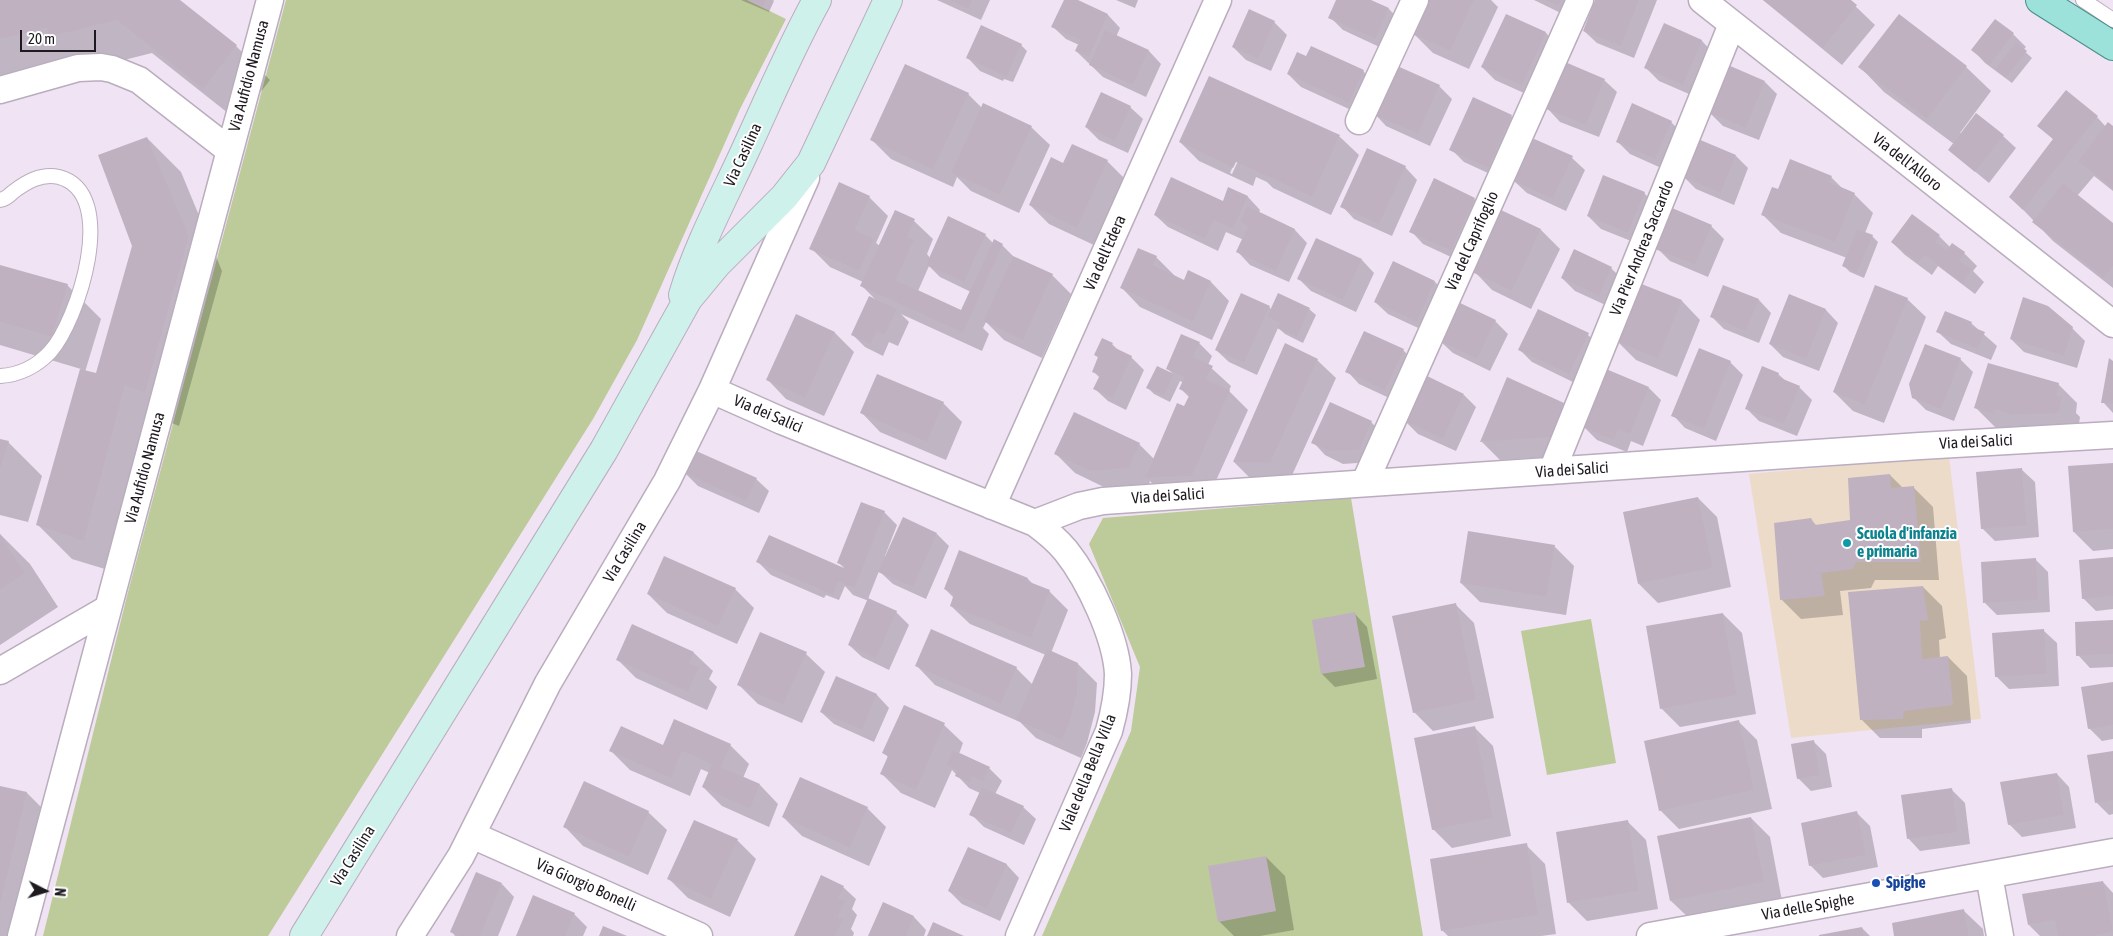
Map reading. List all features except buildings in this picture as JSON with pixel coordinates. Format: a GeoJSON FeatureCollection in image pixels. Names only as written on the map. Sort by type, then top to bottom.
{"type":"FeatureCollection","features":[{"type":"Feature","properties":{"kind":"main road","name":"Via Casilina"},"geometry":{"type":"LineString","coordinates":[[304,936],[604,450],[641,386],[678,313],[693,264],[783,67],[817,0]]}},
{"type":"Feature","properties":{"kind":"main road","name":"Via Casilina"},"geometry":{"type":"LineString","coordinates":[[678,313],[703,280],[790,190],[816,154],[888,0]]}},
{"type":"Feature","properties":{"kind":"main road"},"geometry":{"type":"LineString","coordinates":[[2040,0],[2113,46]]}},
{"type":"Feature","properties":{"kind":"street","name":"Via Aufidio Namusa"},"geometry":{"type":"LineString","coordinates":[[21,936],[270,0]]}},
{"type":"Feature","properties":{"kind":"street","name":"Via dell'Edera"},"geometry":{"type":"LineString","coordinates":[[992,506],[1218,0]]}},
{"type":"Feature","properties":{"kind":"street"},"geometry":{"type":"LineString","coordinates":[[1360,121],[1415,0]]}},
{"type":"Feature","properties":{"kind":"street","name":"Via del Caprifoglio"},"geometry":{"type":"LineString","coordinates":[[1365,482],[1580,0]]}},
{"type":"Feature","properties":{"kind":"street","name":"Via dell'Alloro"},"geometry":{"type":"LineString","coordinates":[[1702,0],[2113,324]]}},
{"type":"Feature","properties":{"kind":"street","name":"Via Pier Andrea Saccardo"},"geometry":{"type":"LineString","coordinates":[[1552,471],[1732,24]]}},
{"type":"Feature","properties":{"kind":"street"},"geometry":{"type":"LineString","coordinates":[[0,90],[78,68],[112,68],[139,80],[229,150]]}},
{"type":"Feature","properties":{"kind":"street","name":"Via Casilina"},"geometry":{"type":"LineString","coordinates":[[410,936],[452,872],[544,689],[666,481],[712,390],[816,154]]}},
{"type":"Feature","properties":{"kind":"street","name":"Via dei Salici"},"geometry":{"type":"LineString","coordinates":[[712,390],[782,421],[992,506]]}},
{"type":"Feature","properties":{"kind":"street","name":"Via dei Salici"},"geometry":{"type":"LineString","coordinates":[[1035,523],[1078,506],[1103,501],[1910,446],[2113,435]]}},
{"type":"Feature","properties":{"kind":"street","name":"Viale della Bella Villa"},"geometry":{"type":"LineString","coordinates":[[992,506],[1035,523],[1054,538],[1067,552],[1104,618],[1114,645],[1118,673],[1117,693],[1109,732],[1019,936]]}},
{"type":"Feature","properties":{"kind":"street"},"geometry":{"type":"LineString","coordinates":[[0,671],[107,609]]}},
{"type":"Feature","properties":{"kind":"street","name":"Via Giorgio Bonelli"},"geometry":{"type":"LineString","coordinates":[[472,835],[699,936]]}},
{"type":"Feature","properties":{"kind":"street","name":"Via delle Spighe"},"geometry":{"type":"LineString","coordinates":[[1650,936],[2113,852]]}},
{"type":"Feature","properties":{"kind":"street"},"geometry":{"type":"LineString","coordinates":[[1989,875],[2000,936]]}},
{"type":"Feature","properties":{"kind":"lane"},"geometry":{"type":"LineString","coordinates":[[2083,0],[2113,20]]}},
{"type":"Feature","properties":{"kind":"lane"},"geometry":{"type":"LineString","coordinates":[[0,200],[36,178],[59,178],[70,183],[82,198],[88,210],[91,235],[90,249],[75,307],[60,338],[51,351],[32,366],[11,375],[0,376]]}},
{"type":"Feature","properties":{"kind":"shaded area"},"geometry":{"type":"Polygon","coordinates":[[[1949,456],[1981,719],[1791,738],[1749,474],[1949,456]]]}},
{"type":"Feature","properties":{"kind":"green space"},"geometry":{"type":"Polygon","coordinates":[[[286,0],[747,0],[786,19],[740,109],[637,340],[593,419],[268,936],[43,936],[127,596],[286,0]]]}},
{"type":"Feature","properties":{"kind":"green space"},"geometry":{"type":"Polygon","coordinates":[[[1351,498],[1423,936],[1042,936],[1131,731],[1140,667],[1089,544],[1103,518],[1351,498]]]}},
{"type":"Feature","properties":{"kind":"green space"},"geometry":{"type":"Polygon","coordinates":[[[1591,619],[1616,763],[1547,775],[1521,631],[1591,619]]]}},
{"type":"Feature","properties":{"kind":"place","name":"Scuola d'infanzia e primaria"},"geometry":{"type":"Point","coordinates":[1847,543]}},
{"type":"Feature","properties":{"kind":"place","name":"Spighe"},"geometry":{"type":"Point","coordinates":[1876,883]}}]}
